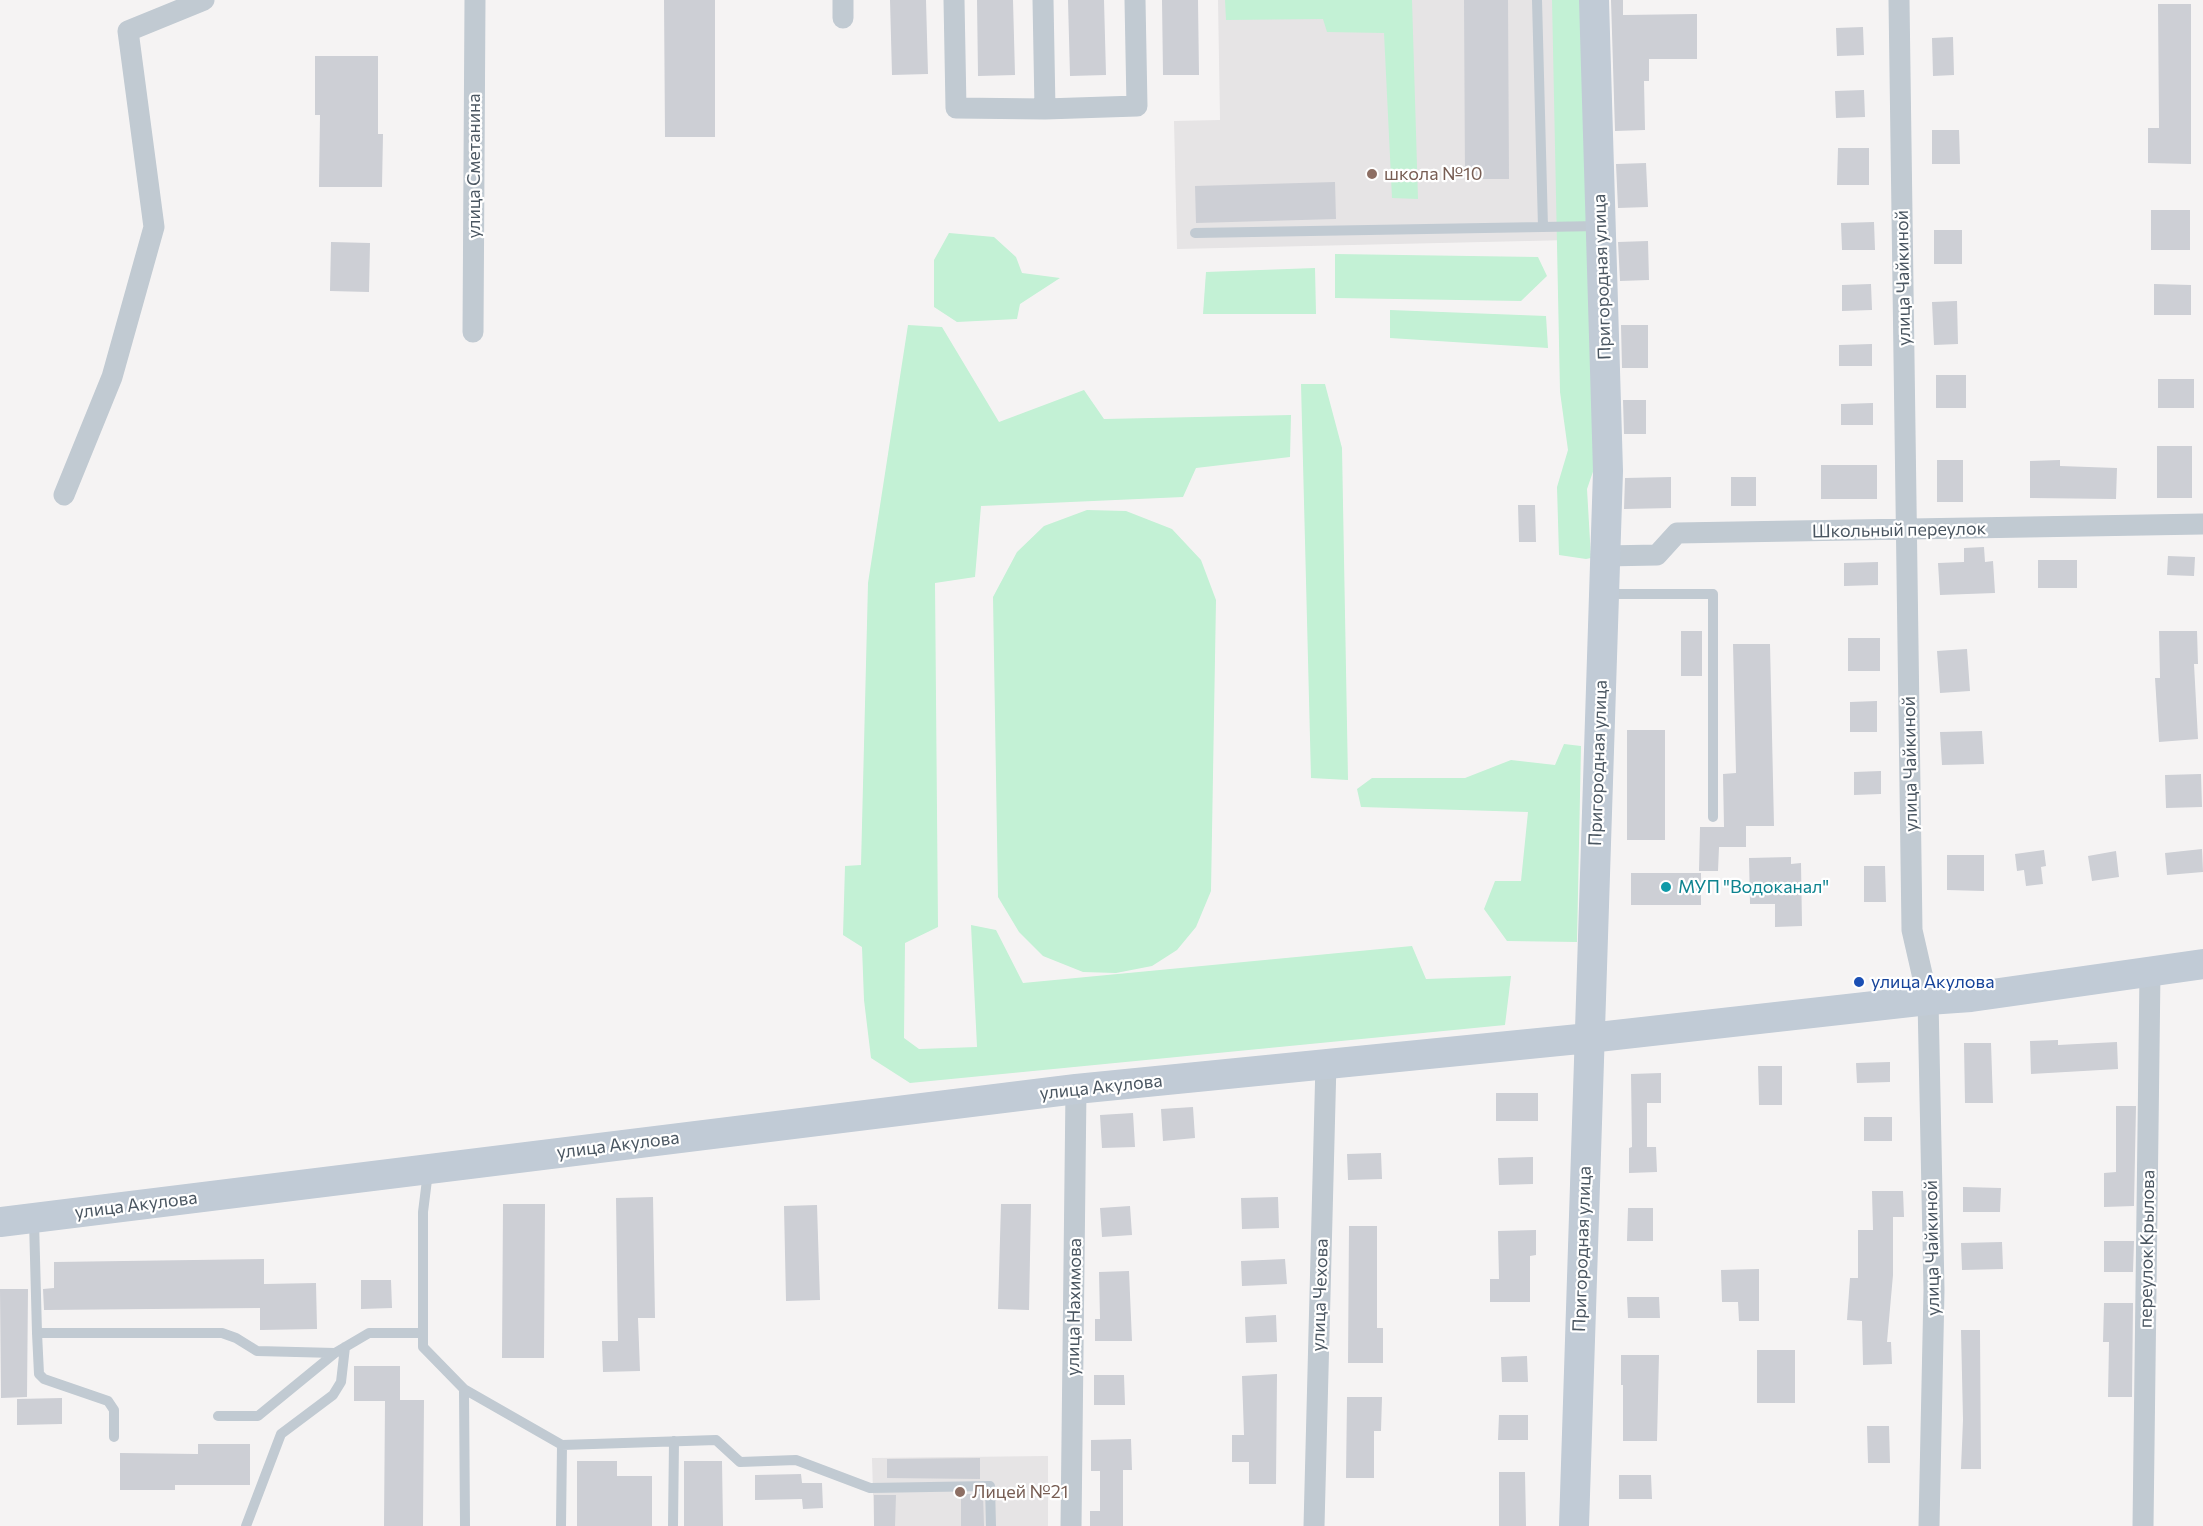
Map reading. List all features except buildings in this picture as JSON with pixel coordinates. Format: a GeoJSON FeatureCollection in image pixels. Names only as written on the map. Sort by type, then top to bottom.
{"type":"FeatureCollection","features":[{"type":"Feature","properties":{"kind":"main road","name":"Пригородная улица"},"geometry":{"type":"LineString","coordinates":[[1574,1526],[1608,471],[1593,0]]}},
{"type":"Feature","properties":{"kind":"main road","name":"улица Акулова"},"geometry":{"type":"LineString","coordinates":[[0,1222],[1076,1089],[1971,997],[2203,964]]}},
{"type":"Feature","properties":{"kind":"street"},"geometry":{"type":"LineString","coordinates":[[64,495],[112,377],[154,227],[128,31],[204,0]]}},
{"type":"Feature","properties":{"kind":"street","name":"улица Сметанина"},"geometry":{"type":"LineString","coordinates":[[473,332],[475,0]]}},
{"type":"Feature","properties":{"kind":"street"},"geometry":{"type":"LineString","coordinates":[[954,0],[956,108],[1045,109],[1137,106],[1135,0]]}},
{"type":"Feature","properties":{"kind":"street"},"geometry":{"type":"LineString","coordinates":[[1043,0],[1045,109]]}},
{"type":"Feature","properties":{"kind":"street","name":"улица Чайкиной"},"geometry":{"type":"LineString","coordinates":[[1899,0],[1912,930],[1928,1000],[1934,1290],[1929,1526]]}},
{"type":"Feature","properties":{"kind":"street","name":"Школьный переулок"},"geometry":{"type":"LineString","coordinates":[[1605,556],[1657,555],[1677,533],[2203,524]]}},
{"type":"Feature","properties":{"kind":"street","name":"переулок Крылова"},"geometry":{"type":"LineString","coordinates":[[2143,1526],[2150,972]]}},
{"type":"Feature","properties":{"kind":"street","name":"улица Чехова"},"geometry":{"type":"LineString","coordinates":[[1314,1526],[1326,1063]]}},
{"type":"Feature","properties":{"kind":"street","name":"улица Нахимова"},"geometry":{"type":"LineString","coordinates":[[1071,1526],[1076,1089]]}},
{"type":"Feature","properties":{"kind":"lane"},"geometry":{"type":"LineString","coordinates":[[1537,0],[1543,227]]}},
{"type":"Feature","properties":{"kind":"lane"},"geometry":{"type":"LineString","coordinates":[[1195,232],[1600,226]]}},
{"type":"Feature","properties":{"kind":"lane"},"geometry":{"type":"LineString","coordinates":[[1604,594],[1713,594],[1713,817]]}},
{"type":"Feature","properties":{"kind":"lane"},"geometry":{"type":"LineString","coordinates":[[429,1168],[423,1212],[423,1347],[464,1389],[562,1445],[716,1440],[740,1462],[796,1460],[870,1488],[990,1486],[991,1526]]}},
{"type":"Feature","properties":{"kind":"lane"},"geometry":{"type":"LineString","coordinates":[[34,1218],[39,1374],[44,1379],[108,1401],[114,1410],[114,1437]]}},
{"type":"Feature","properties":{"kind":"lane"},"geometry":{"type":"LineString","coordinates":[[37,1333],[222,1333],[236,1338],[257,1352],[340,1350]]}},
{"type":"Feature","properties":{"kind":"lane"},"geometry":{"type":"LineString","coordinates":[[218,1416],[258,1416],[340,1350],[369,1333],[423,1333]]}},
{"type":"Feature","properties":{"kind":"lane"},"geometry":{"type":"LineString","coordinates":[[246,1526],[281,1434],[333,1395],[341,1382],[340,1350]]}},
{"type":"Feature","properties":{"kind":"lane"},"geometry":{"type":"LineString","coordinates":[[464,1389],[465,1526]]}},
{"type":"Feature","properties":{"kind":"lane"},"geometry":{"type":"LineString","coordinates":[[673,1526],[674,1441]]}},
{"type":"Feature","properties":{"kind":"lane"},"geometry":{"type":"LineString","coordinates":[[561,1526],[562,1445]]}},
{"type":"Feature","properties":{"kind":"shaded area","name":"школа №10"},"geometry":{"type":"Polygon","coordinates":[[[1218,0],[1565,0],[1571,240],[1177,249],[1174,121],[1220,120],[1218,0]]]}},
{"type":"Feature","properties":{"kind":"shaded area","name":"Лицей №21"},"geometry":{"type":"Polygon","coordinates":[[[1048,1456],[1048,1526],[874,1526],[872,1458],[1048,1456]]]}},
{"type":"Feature","properties":{"kind":"green space"},"geometry":{"type":"Polygon","coordinates":[[[1225,0],[1412,0],[1418,199],[1392,198],[1384,33],[1327,32],[1323,19],[1226,20],[1225,0]]]}},
{"type":"Feature","properties":{"kind":"green space"},"geometry":{"type":"Polygon","coordinates":[[[1552,0],[1588,0],[1596,463],[1587,489],[1591,558],[1586,559],[1559,555],[1557,487],[1568,450],[1560,392],[1552,0]]]}},
{"type":"Feature","properties":{"kind":"green space"},"geometry":{"type":"Polygon","coordinates":[[[949,233],[994,237],[1016,257],[1022,273],[1060,278],[1020,304],[1017,319],[957,322],[934,307],[934,260],[949,233]]]}},
{"type":"Feature","properties":{"kind":"green space"},"geometry":{"type":"Polygon","coordinates":[[[1335,254],[1538,257],[1547,276],[1521,301],[1335,298],[1335,254]]]}},
{"type":"Feature","properties":{"kind":"green space"},"geometry":{"type":"Polygon","coordinates":[[[1315,268],[1316,314],[1203,314],[1206,272],[1315,268]]]}},
{"type":"Feature","properties":{"kind":"green space"},"geometry":{"type":"Polygon","coordinates":[[[1390,310],[1546,316],[1548,348],[1390,338],[1390,310]]]}},
{"type":"Feature","properties":{"kind":"green space"},"geometry":{"type":"Polygon","coordinates":[[[908,325],[942,327],[999,422],[1084,390],[1104,419],[1291,415],[1290,457],[1196,468],[1183,497],[981,506],[975,577],[935,583],[938,927],[905,943],[904,1038],[919,1049],[977,1047],[971,925],[996,930],[1023,983],[1412,946],[1426,979],[1511,976],[1505,1025],[910,1083],[871,1058],[864,1000],[862,947],[843,935],[845,866],[861,865],[868,583],[908,325]]]}},
{"type":"Feature","properties":{"kind":"green space"},"geometry":{"type":"Polygon","coordinates":[[[1301,384],[1325,384],[1342,448],[1348,780],[1311,778],[1301,384]]]}},
{"type":"Feature","properties":{"kind":"green space"},"geometry":{"type":"Polygon","coordinates":[[[1087,510],[1126,511],[1172,529],[1201,560],[1216,600],[1211,891],[1196,927],[1177,950],[1152,966],[1116,973],[1083,972],[1043,956],[1019,932],[998,897],[993,597],[1017,552],[1044,526],[1087,510]]]}},
{"type":"Feature","properties":{"kind":"green space"},"geometry":{"type":"Polygon","coordinates":[[[1564,744],[1581,746],[1577,942],[1507,941],[1484,909],[1495,881],[1521,881],[1528,812],[1361,807],[1357,789],[1372,778],[1465,778],[1511,760],[1555,765],[1564,744]]]}},
{"type":"Feature","properties":{"kind":"place","name":"школа №10"},"geometry":{"type":"Point","coordinates":[1372,174]}},
{"type":"Feature","properties":{"kind":"place","name":"МУП \"Водоканал\""},"geometry":{"type":"Point","coordinates":[1666,887]}},
{"type":"Feature","properties":{"kind":"place","name":"улица Акулова"},"geometry":{"type":"Point","coordinates":[1859,982]}},
{"type":"Feature","properties":{"kind":"place","name":"Лицей №21"},"geometry":{"type":"Point","coordinates":[960,1492]}}]}
